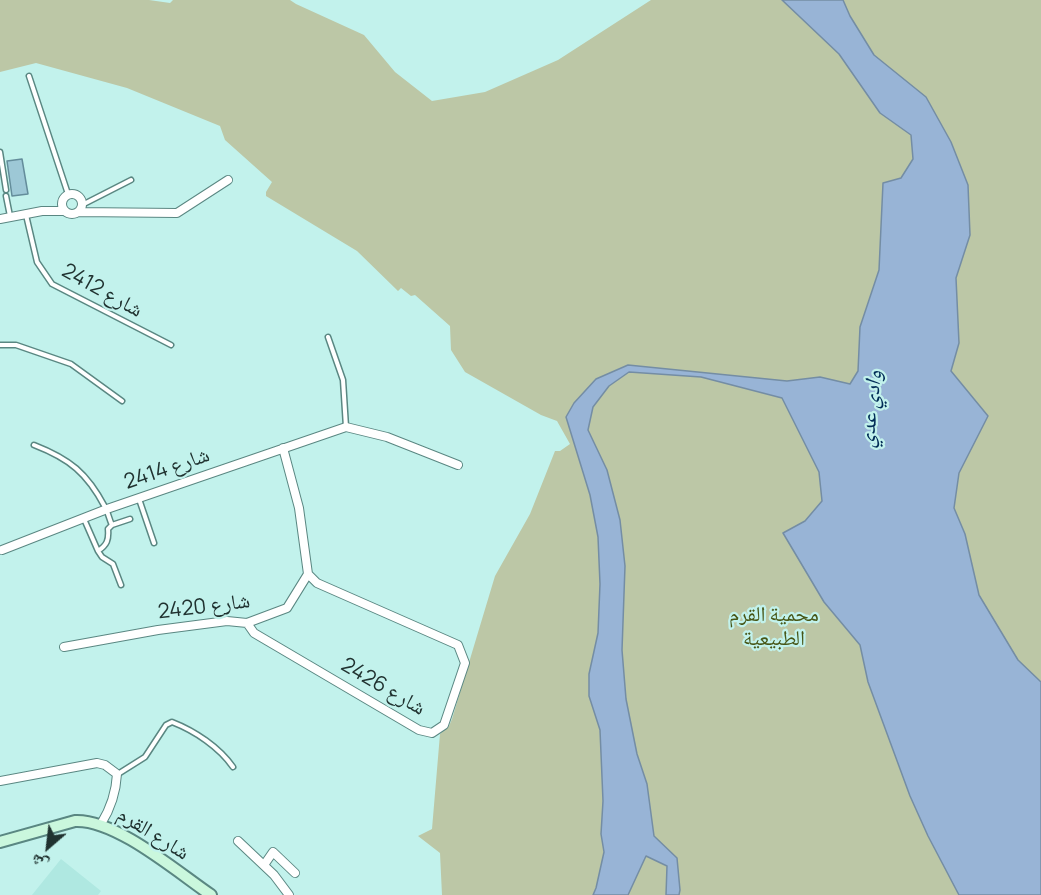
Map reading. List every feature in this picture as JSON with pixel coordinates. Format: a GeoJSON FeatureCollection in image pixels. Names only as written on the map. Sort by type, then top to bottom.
{"type":"FeatureCollection","features":[{"type":"Feature","properties":{"kind":"main road","name":"شارع القرم"},"geometry":{"type":"LineString","coordinates":[[0,842],[75,821],[87,820],[101,824],[131,840],[211,895]]}},
{"type":"Feature","properties":{"kind":"street"},"geometry":{"type":"LineString","coordinates":[[0,219],[42,211],[72,214],[80,208],[177,213],[228,180]]}},
{"type":"Feature","properties":{"kind":"street"},"geometry":{"type":"LineString","coordinates":[[65,212],[62,200],[68,194],[78,195],[81,199],[80,208]]}},
{"type":"Feature","properties":{"kind":"street","name":"2414 شارع"},"geometry":{"type":"LineString","coordinates":[[0,549],[107,509],[346,428],[387,437],[458,465]]}},
{"type":"Feature","properties":{"kind":"street"},"geometry":{"type":"LineString","coordinates":[[283,448],[299,508],[308,574]]}},
{"type":"Feature","properties":{"kind":"street","name":"2420 شارع"},"geometry":{"type":"LineString","coordinates":[[64,647],[227,621],[247,623],[287,608],[308,574]]}},
{"type":"Feature","properties":{"kind":"street","name":"2426 شارع"},"geometry":{"type":"LineString","coordinates":[[247,623],[254,633],[419,730],[432,733],[444,725],[465,663],[458,645],[317,583],[308,574]]}},
{"type":"Feature","properties":{"kind":"street"},"geometry":{"type":"LineString","coordinates":[[0,781],[97,763],[105,765],[117,774],[116,789],[110,808],[101,824]]}},
{"type":"Feature","properties":{"kind":"street"},"geometry":{"type":"LineString","coordinates":[[238,841],[274,875],[289,895]]}},
{"type":"Feature","properties":{"kind":"street"},"geometry":{"type":"LineString","coordinates":[[264,866],[273,852],[295,873]]}},
{"type":"Feature","properties":{"kind":"lane"},"geometry":{"type":"LineString","coordinates":[[29,76],[68,194]]}},
{"type":"Feature","properties":{"kind":"lane"},"geometry":{"type":"LineString","coordinates":[[0,152],[6,190]]}},
{"type":"Feature","properties":{"kind":"lane"},"geometry":{"type":"LineString","coordinates":[[80,208],[131,180]]}},
{"type":"Feature","properties":{"kind":"lane"},"geometry":{"type":"LineString","coordinates":[[6,196],[10,217]]}},
{"type":"Feature","properties":{"kind":"lane","name":"2412 شارع"},"geometry":{"type":"LineString","coordinates":[[26,215],[37,262],[52,284],[171,345]]}},
{"type":"Feature","properties":{"kind":"lane"},"geometry":{"type":"LineString","coordinates":[[328,337],[343,380],[346,428]]}},
{"type":"Feature","properties":{"kind":"lane"},"geometry":{"type":"LineString","coordinates":[[0,345],[16,345],[71,364],[122,401]]}},
{"type":"Feature","properties":{"kind":"lane"},"geometry":{"type":"LineString","coordinates":[[34,445],[58,454],[85,475],[107,509],[112,525]]}},
{"type":"Feature","properties":{"kind":"lane"},"geometry":{"type":"LineString","coordinates":[[139,498],[154,543]]}},
{"type":"Feature","properties":{"kind":"lane"},"geometry":{"type":"LineString","coordinates":[[84,518],[98,550],[102,557],[112,564],[121,585]]}},
{"type":"Feature","properties":{"kind":"lane"},"geometry":{"type":"LineString","coordinates":[[98,550],[105,546],[109,538],[108,529],[112,525],[130,519]]}},
{"type":"Feature","properties":{"kind":"lane"},"geometry":{"type":"LineString","coordinates":[[117,774],[146,757],[166,725],[172,722],[183,726],[224,753],[233,767]]}},
{"type":"Feature","properties":{"kind":"shaded area"},"geometry":{"type":"Polygon","coordinates":[[[61,859],[101,891],[98,895],[32,895],[61,859]]]}},
{"type":"Feature","properties":{"kind":"green space","name":"محمية القرم الطبيعية"},"geometry":{"type":"Polygon","coordinates":[[[0,0],[149,0],[170,3],[173,0],[290,0],[364,35],[395,72],[432,101],[485,92],[558,60],[651,0],[1041,0],[1041,895],[442,895],[440,853],[418,836],[432,829],[440,734],[449,726],[452,719],[495,576],[530,514],[555,451],[560,451],[570,444],[557,421],[541,415],[465,372],[451,350],[450,326],[415,295],[411,296],[401,288],[398,291],[357,251],[266,196],[272,182],[225,140],[220,126],[127,88],[36,63],[0,72],[0,0]]]}},
{"type":"Feature","properties":{"kind":"water","name":"وادي عدي"},"geometry":{"type":"Polygon","coordinates":[[[782,0],[843,0],[874,55],[926,97],[951,142],[968,185],[970,235],[956,278],[959,343],[951,371],[988,416],[959,473],[954,508],[965,534],[979,595],[1018,660],[1041,682],[1041,895],[959,895],[928,836],[910,796],[868,682],[860,645],[824,602],[783,533],[805,521],[822,501],[819,472],[782,398],[701,377],[629,372],[609,386],[593,407],[588,430],[607,470],[620,520],[625,566],[622,650],[626,699],[637,754],[647,784],[654,836],[677,858],[680,890],[679,895],[666,895],[667,866],[646,856],[628,895],[593,895],[604,852],[601,834],[603,801],[600,730],[589,696],[589,674],[598,633],[600,584],[598,537],[590,495],[566,417],[574,403],[596,379],[628,365],[787,381],[820,377],[850,384],[858,371],[860,327],[879,270],[883,183],[901,178],[913,159],[911,135],[880,113],[839,54],[782,0]]]}},
{"type":"Feature","properties":{"kind":"building"},"geometry":{"type":"Polygon","coordinates":[[[22,159],[28,194],[12,196],[7,161],[22,159]]]}}]}
